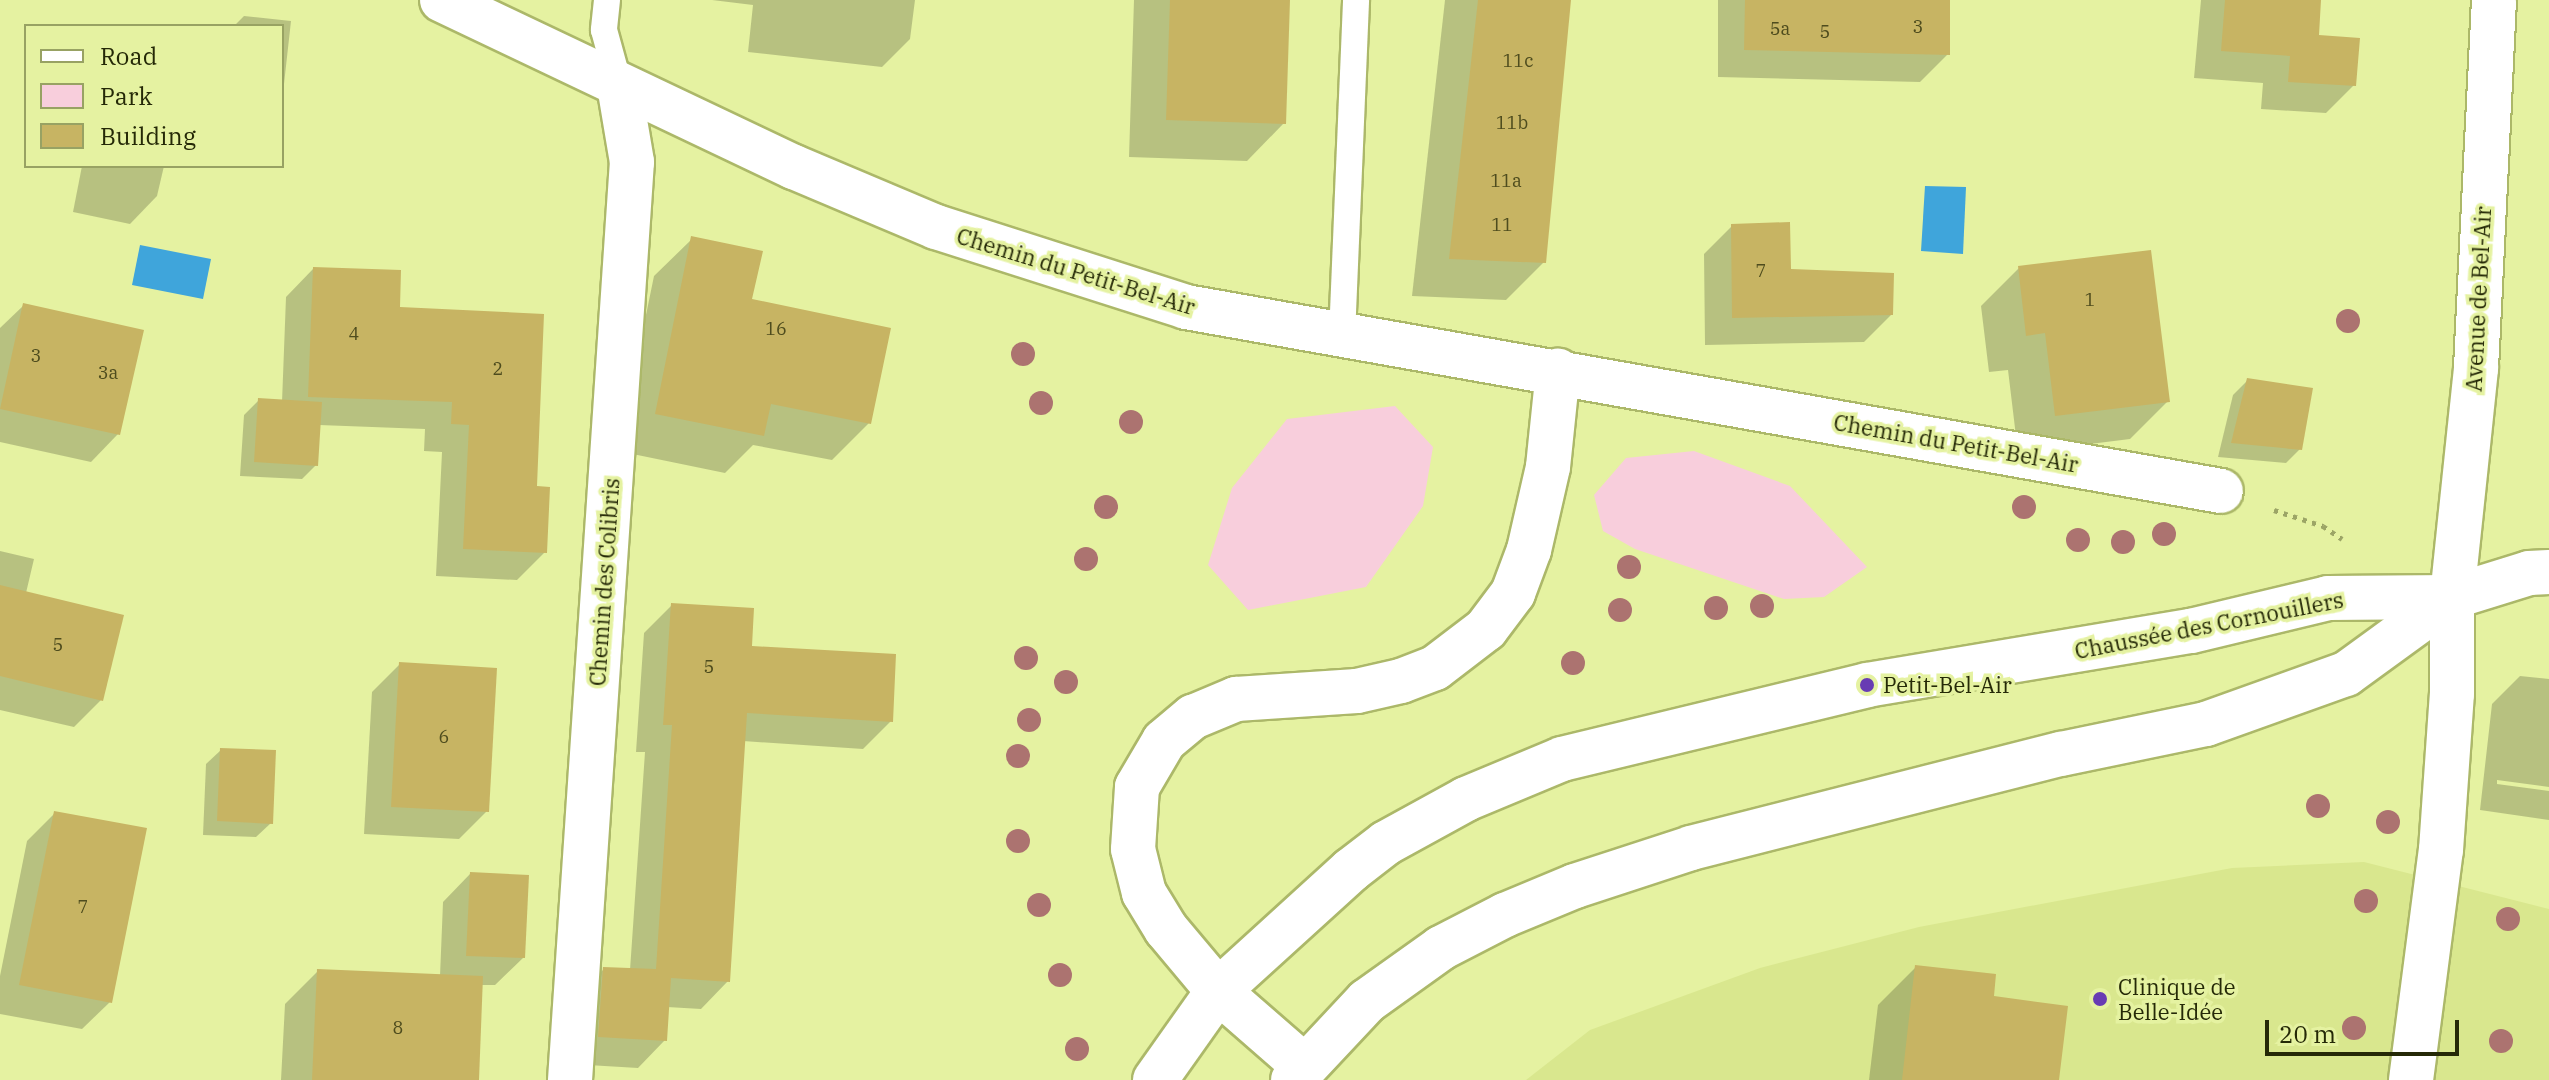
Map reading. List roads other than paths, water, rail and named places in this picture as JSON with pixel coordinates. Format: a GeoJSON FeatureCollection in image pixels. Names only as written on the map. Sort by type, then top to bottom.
{"type":"FeatureCollection","features":[{"type":"Feature","properties":{"kind":"street","name":"Chemin du Petit-Bel-Air"},"geometry":{"type":"LineString","coordinates":[[442,0],[809,173],[977,242],[1186,307],[2221,491]]}},
{"type":"Feature","properties":{"kind":"street","name":"Avenue de Bel-Air"},"geometry":{"type":"LineString","coordinates":[[2411,1080],[2441,850],[2452,694],[2452,597],[2476,368],[2494,0]]}},
{"type":"Feature","properties":{"kind":"street","name":"Chemin des Colibris"},"geometry":{"type":"LineString","coordinates":[[570,1080],[632,162],[619,85]]}},
{"type":"Feature","properties":{"kind":"street"},"geometry":{"type":"LineString","coordinates":[[1558,371],[1548,467],[1529,550],[1513,593],[1486,629],[1435,668],[1401,681],[1357,691],[1236,699],[1193,717],[1164,741],[1137,787],[1133,849],[1144,893],[1166,929],[1218,991],[1298,1073],[1367,1001],[1441,948],[1505,915],[1561,892],[1691,848],[2061,754],[2206,724],[2346,674],[2452,597],[2529,573],[2549,572]]}},
{"type":"Feature","properties":{"kind":"street","name":"Chaussée des Cornouillers"},"geometry":{"type":"LineString","coordinates":[[1155,1080],[1218,991],[1317,898],[1386,843],[1466,799],[1562,759],[1867,685],[2191,631],[2328,598],[2452,597]]}},
{"type":"Feature","properties":{"kind":"lane"},"geometry":{"type":"LineString","coordinates":[[607,0],[604,30],[619,85]]}},
{"type":"Feature","properties":{"kind":"lane"},"geometry":{"type":"LineString","coordinates":[[1342,336],[1356,0]]}},
{"type":"Feature","properties":{"kind":"water"},"geometry":{"type":"Polygon","coordinates":[[[1925,186],[1966,187],[1963,254],[1921,251],[1925,186]]]}},
{"type":"Feature","properties":{"kind":"water"},"geometry":{"type":"Polygon","coordinates":[[[140,245],[211,259],[203,299],[132,285],[140,245]]]}},
{"type":"Feature","properties":{"kind":"place","name":"Petit-Bel-Air"},"geometry":{"type":"Point","coordinates":[1867,685]}},
{"type":"Feature","properties":{"kind":"place","name":"Clinique de Belle-Idée"},"geometry":{"type":"Point","coordinates":[2100,999]}}]}
